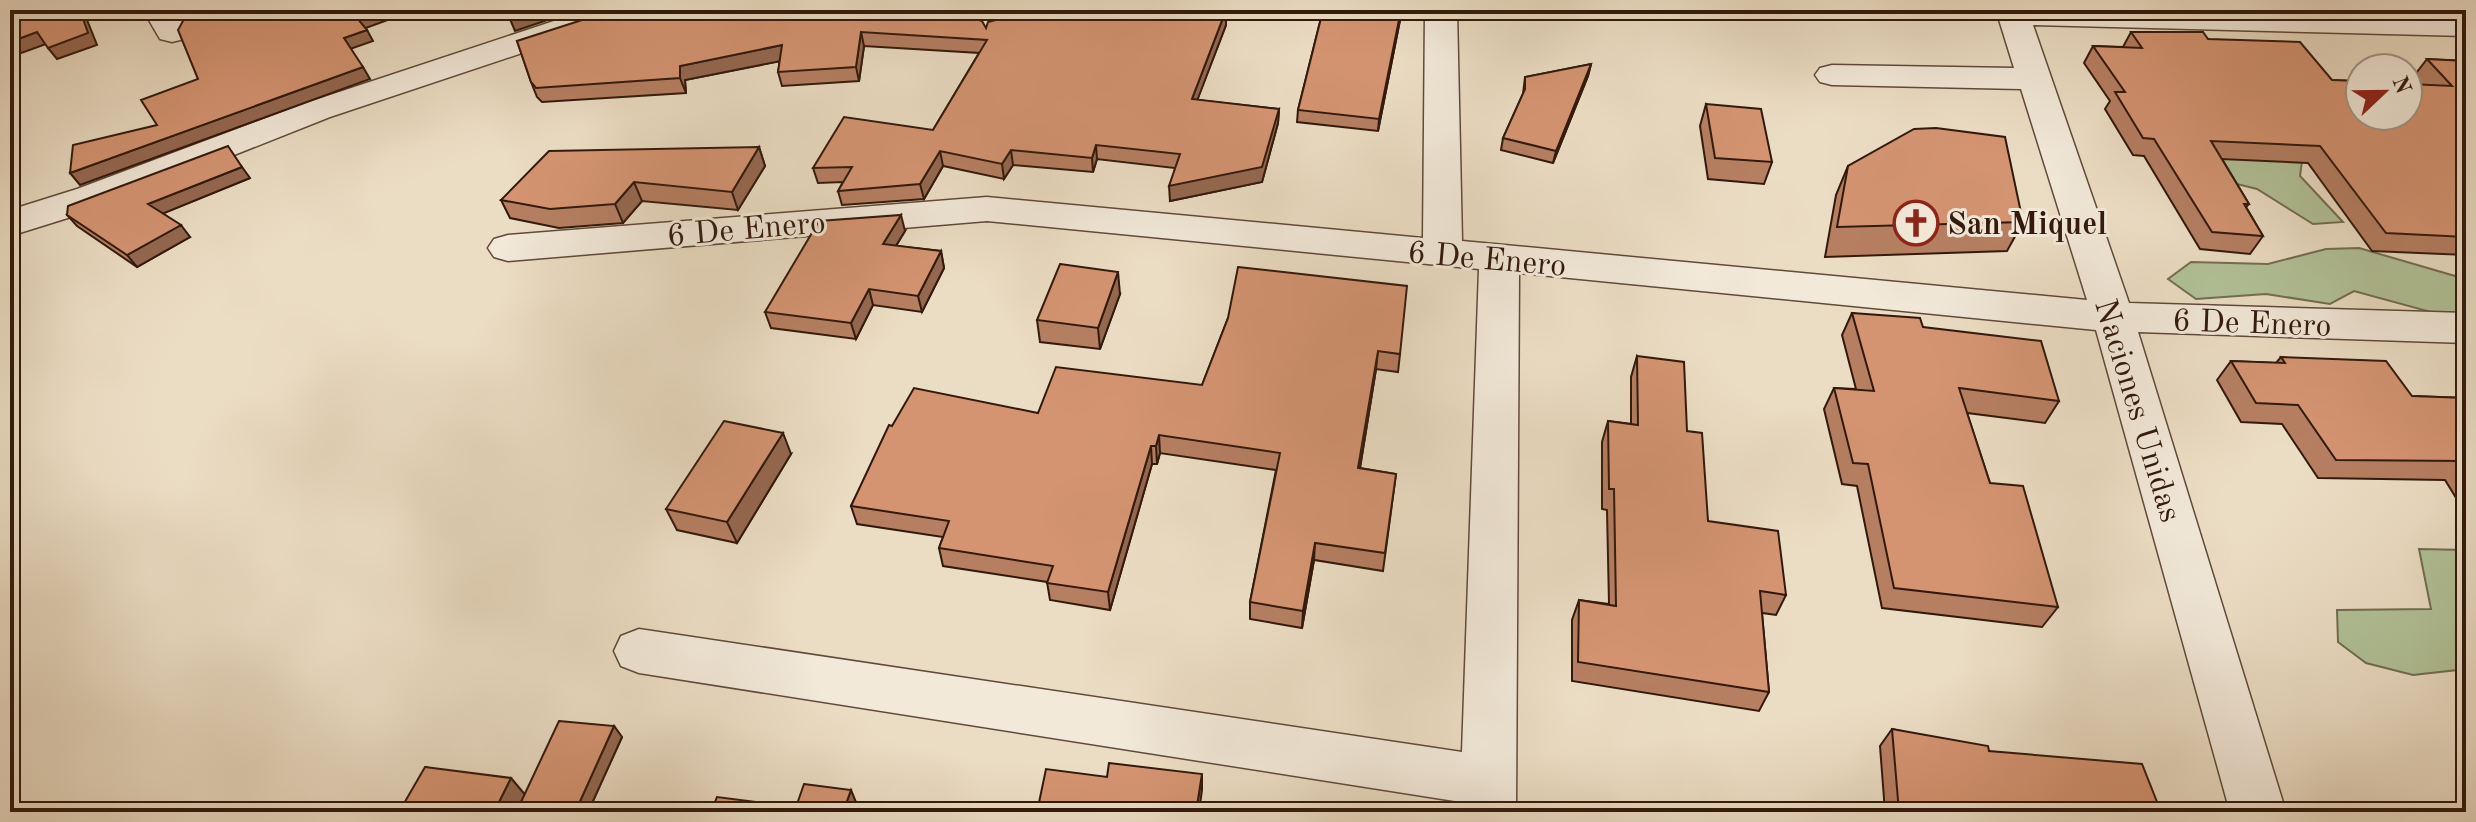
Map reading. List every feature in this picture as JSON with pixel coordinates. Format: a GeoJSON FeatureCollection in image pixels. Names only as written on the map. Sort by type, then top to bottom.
{"type":"FeatureCollection","features":[{"type":"Feature","properties":{"kind":"street"},"geometry":{"type":"LineString","coordinates":[[10,223],[90,198],[318,110],[619,10]]}},
{"type":"Feature","properties":{"kind":"street"},"geometry":{"type":"LineString","coordinates":[[1441,10],[1443,254]]}},
{"type":"Feature","properties":{"kind":"street"},"geometry":{"type":"LineString","coordinates":[[2013,13],[2466,26]]}},
{"type":"Feature","properties":{"kind":"street","name":"Naciones Unidas"},"geometry":{"type":"LineString","coordinates":[[2013,13],[2113,317],[2258,812]]}},
{"type":"Feature","properties":{"kind":"street"},"geometry":{"type":"LineString","coordinates":[[1832,75],[2035,79]]}},
{"type":"Feature","properties":{"kind":"street","name":"6 De Enero"},"geometry":{"type":"LineString","coordinates":[[508,248],[987,209],[2113,317],[2466,328]]}},
{"type":"Feature","properties":{"kind":"street"},"geometry":{"type":"LineString","coordinates":[[639,651],[1489,796],[1499,260]]}},
{"type":"Feature","properties":{"kind":"green space"},"geometry":{"type":"Polygon","coordinates":[[[2211,71],[2302,161],[2300,176],[2343,222],[2313,224],[2257,189],[2217,179],[2211,71]]]}},
{"type":"Feature","properties":{"kind":"green space"},"geometry":{"type":"Polygon","coordinates":[[[2359,248],[2455,276],[2466,285],[2466,317],[2460,320],[2354,291],[2330,304],[2266,294],[2196,299],[2168,279],[2191,262],[2268,264],[2326,249],[2359,248]]]}},
{"type":"Feature","properties":{"kind":"green space"},"geometry":{"type":"Polygon","coordinates":[[[2419,549],[2466,550],[2466,669],[2413,675],[2366,663],[2338,642],[2337,610],[2431,609],[2419,549]]]}},
{"type":"Feature","properties":{"kind":"building"},"geometry":{"type":"Polygon","coordinates":[[[10,10],[80,10],[88,33],[48,48],[37,32],[10,42],[10,10]]]}},
{"type":"Feature","properties":{"kind":"building"},"geometry":{"type":"Polygon","coordinates":[[[178,10],[378,10],[357,18],[367,30],[344,38],[363,67],[70,173],[73,145],[157,125],[141,100],[198,79],[178,30],[184,19],[178,10]]]}},
{"type":"Feature","properties":{"kind":"building"},"geometry":{"type":"Polygon","coordinates":[[[507,10],[538,10],[510,19],[507,10]]]}},
{"type":"Feature","properties":{"kind":"building"},"geometry":{"type":"Polygon","coordinates":[[[613,10],[972,10],[974,18],[982,21],[986,28],[988,22],[1004,18],[1008,10],[1226,10],[1192,99],[1279,109],[1262,167],[1169,186],[1180,154],[1096,145],[1092,158],[1011,150],[1002,164],[940,151],[920,184],[838,191],[852,167],[813,168],[844,117],[933,130],[987,40],[861,32],[856,67],[778,72],[782,45],[680,66],[680,78],[536,88],[517,41],[613,10]]]}},
{"type":"Feature","properties":{"kind":"building"},"geometry":{"type":"Polygon","coordinates":[[[1323,10],[1401,10],[1379,119],[1298,110],[1323,10]]]}},
{"type":"Feature","properties":{"kind":"building"},"geometry":{"type":"Polygon","coordinates":[[[2131,32],[2203,32],[2208,39],[2300,42],[2332,80],[2344,80],[2344,132],[2424,132],[2424,85],[2452,86],[2427,59],[2466,61],[2466,237],[2386,233],[2320,146],[2211,141],[2249,204],[2244,204],[2263,236],[2212,232],[2154,139],[2143,138],[2115,92],[2125,92],[2093,46],[2142,48],[2131,32]]]}},
{"type":"Feature","properties":{"kind":"building"},"geometry":{"type":"Polygon","coordinates":[[[1591,64],[1556,151],[1503,138],[1525,89],[1525,77],[1591,64]]]}},
{"type":"Feature","properties":{"kind":"building"},"geometry":{"type":"Polygon","coordinates":[[[1706,104],[1761,109],[1772,162],[1715,158],[1706,104]]]}},
{"type":"Feature","properties":{"kind":"building","name":"San Miquel"},"geometry":{"type":"Polygon","coordinates":[[[1936,128],[2005,137],[2023,222],[1837,227],[1848,166],[1914,129],[1936,128]]]}},
{"type":"Feature","properties":{"kind":"building"},"geometry":{"type":"Polygon","coordinates":[[[228,146],[242,167],[148,204],[181,225],[127,255],[67,215],[68,206],[228,146]]]}},
{"type":"Feature","properties":{"kind":"building"},"geometry":{"type":"Polygon","coordinates":[[[759,147],[732,192],[634,182],[615,204],[550,209],[501,200],[549,151],[759,147]]]}},
{"type":"Feature","properties":{"kind":"building"},"geometry":{"type":"Polygon","coordinates":[[[901,215],[883,244],[941,251],[918,296],[869,289],[851,323],[765,312],[819,221],[901,215]]]}},
{"type":"Feature","properties":{"kind":"building"},"geometry":{"type":"Polygon","coordinates":[[[1060,264],[1118,272],[1098,328],[1037,320],[1060,264]]]}},
{"type":"Feature","properties":{"kind":"building"},"geometry":{"type":"Polygon","coordinates":[[[1238,267],[1407,286],[1400,354],[1378,351],[1358,468],[1396,474],[1385,553],[1315,543],[1303,611],[1250,602],[1280,453],[1159,435],[1156,446],[1151,446],[1108,592],[1047,583],[1053,566],[939,548],[949,521],[851,506],[889,425],[892,426],[914,388],[1038,413],[1056,367],[1202,385],[1228,318],[1238,267]]]}},
{"type":"Feature","properties":{"kind":"building"},"geometry":{"type":"Polygon","coordinates":[[[1852,313],[1920,318],[1923,327],[2041,341],[2059,401],[1959,388],[1990,483],[2023,486],[2058,607],[1894,588],[1868,464],[1853,463],[1834,388],[1874,391],[1852,313]]]}},
{"type":"Feature","properties":{"kind":"building"},"geometry":{"type":"Polygon","coordinates":[[[1637,356],[1684,362],[1687,431],[1702,433],[1708,521],[1778,531],[1786,595],[1760,591],[1769,692],[1578,662],[1579,600],[1616,606],[1614,489],[1609,489],[1608,421],[1638,425],[1637,356]]]}},
{"type":"Feature","properties":{"kind":"building"},"geometry":{"type":"Polygon","coordinates":[[[2281,357],[2386,361],[2412,396],[2466,398],[2466,464],[2464,461],[2336,460],[2298,405],[2256,403],[2231,361],[2285,363],[2281,357]]]}},
{"type":"Feature","properties":{"kind":"building"},"geometry":{"type":"Polygon","coordinates":[[[724,421],[783,433],[727,522],[666,509],[724,421]]]}},
{"type":"Feature","properties":{"kind":"building"},"geometry":{"type":"Polygon","coordinates":[[[559,721],[614,726],[577,808],[521,802],[559,721]]]}},
{"type":"Feature","properties":{"kind":"building"},"geometry":{"type":"Polygon","coordinates":[[[1892,729],[1988,746],[1989,751],[2142,764],[2161,812],[1899,812],[1892,729]]]}},
{"type":"Feature","properties":{"kind":"building"},"geometry":{"type":"Polygon","coordinates":[[[1109,763],[1202,774],[1196,812],[1037,812],[1046,769],[1107,777],[1109,763]]]}},
{"type":"Feature","properties":{"kind":"building"},"geometry":{"type":"Polygon","coordinates":[[[425,767],[511,778],[494,812],[399,812],[425,767]]]}},
{"type":"Feature","properties":{"kind":"building"},"geometry":{"type":"Polygon","coordinates":[[[804,784],[851,790],[843,812],[711,812],[717,797],[796,807],[804,784]]]}},
{"type":"Feature","properties":{"kind":"place","name":"San Miquel"},"geometry":{"type":"Point","coordinates":[1916,223]}}]}
